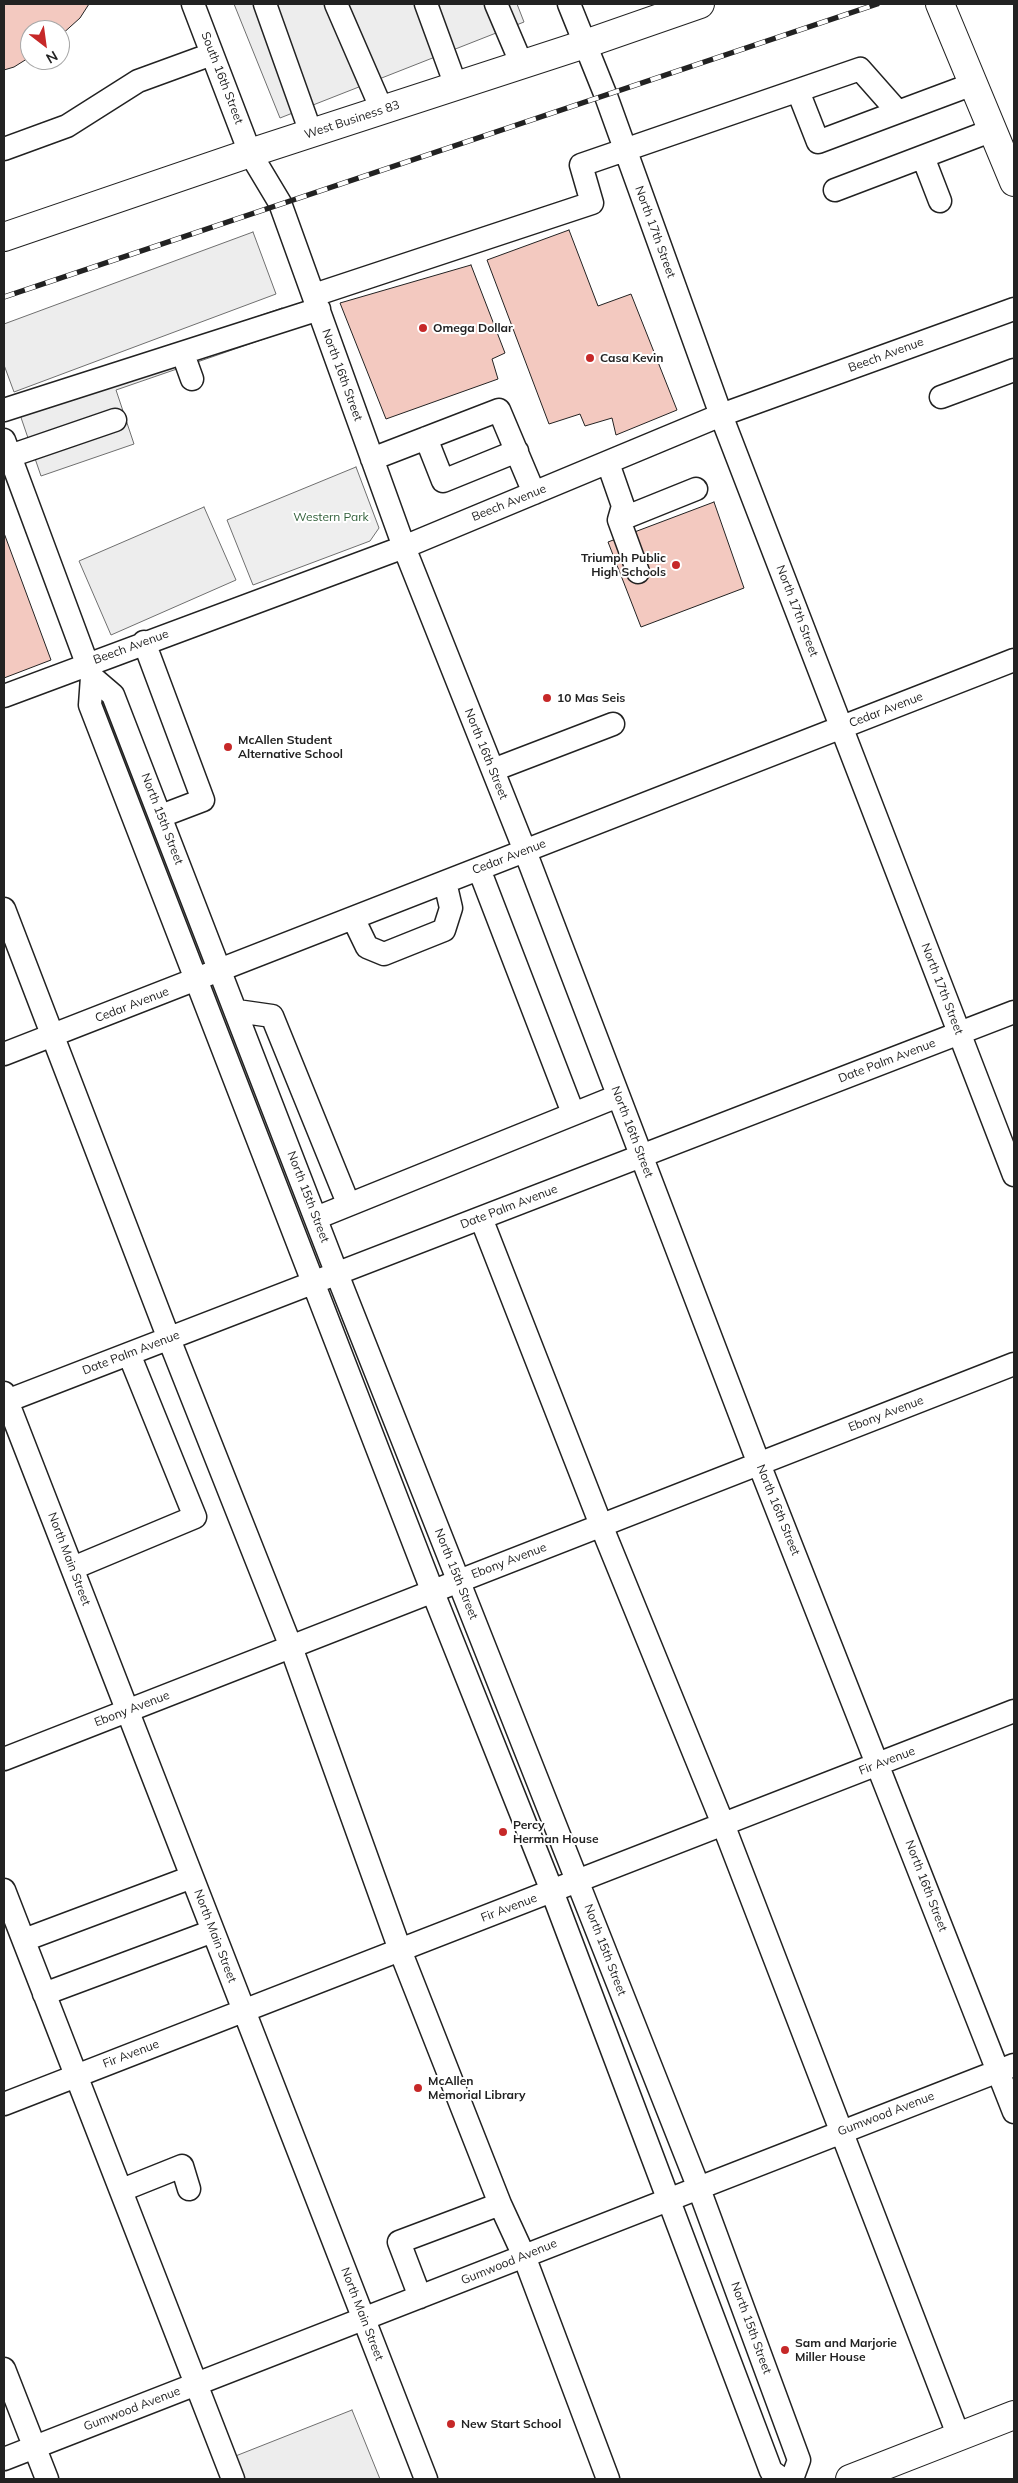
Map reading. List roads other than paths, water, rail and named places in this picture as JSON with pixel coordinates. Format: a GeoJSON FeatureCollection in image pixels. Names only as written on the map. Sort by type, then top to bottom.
{"type":"FeatureCollection","features":[{"type":"Feature","properties":{"kind":"main road","name":"West Business 83"},"geometry":{"type":"LineString","coordinates":[[4,237],[250,153],[522,65],[700,4]]}},
{"type":"Feature","properties":{"kind":"main road"},"geometry":{"type":"LineString","coordinates":[[940,4],[1014,182]]}},
{"type":"Feature","properties":{"kind":"main road"},"geometry":{"type":"LineString","coordinates":[[850,2479],[1014,2415]]}},
{"type":"Feature","properties":{"kind":"street","name":"South 16th Street"},"geometry":{"type":"LineString","coordinates":[[193,4],[250,153]]}},
{"type":"Feature","properties":{"kind":"street"},"geometry":{"type":"LineString","coordinates":[[265,4],[310,133]]}},
{"type":"Feature","properties":{"kind":"street"},"geometry":{"type":"LineString","coordinates":[[336,4],[382,110]]}},
{"type":"Feature","properties":{"kind":"street"},"geometry":{"type":"LineString","coordinates":[[426,4],[456,86]]}},
{"type":"Feature","properties":{"kind":"street"},"geometry":{"type":"LineString","coordinates":[[496,4],[522,65]]}},
{"type":"Feature","properties":{"kind":"street","name":"North 17th Street"},"geometry":{"type":"LineString","coordinates":[[569,4],[625,151],[721,415],[1014,1176]]}},
{"type":"Feature","properties":{"kind":"street"},"geometry":{"type":"LineString","coordinates":[[4,149],[67,126],[138,82],[212,54]]}},
{"type":"Feature","properties":{"kind":"street"},"geometry":{"type":"LineString","coordinates":[[4,410],[183,354],[316,302],[355,280],[592,203],[580,165],[860,69],[898,112]]}},
{"type":"Feature","properties":{"kind":"street"},"geometry":{"type":"LineString","coordinates":[[798,91],[818,142],[973,84]]}},
{"type":"Feature","properties":{"kind":"street"},"geometry":{"type":"LineString","coordinates":[[835,190],[993,130]]}},
{"type":"Feature","properties":{"kind":"street","name":"North 16th Street"},"geometry":{"type":"LineString","coordinates":[[250,153],[280,203],[404,547],[525,851],[759,1464],[879,1764],[1006,2068],[1014,2112]]}},
{"type":"Feature","properties":{"kind":"street"},"geometry":{"type":"LineString","coordinates":[[923,157],[940,201]]}},
{"type":"Feature","properties":{"kind":"street","name":"Beech Avenue"},"geometry":{"type":"LineString","coordinates":[[4,696],[90,670],[144,642],[404,547],[721,415],[1014,309]]}},
{"type":"Feature","properties":{"kind":"street"},"geometry":{"type":"LineString","coordinates":[[183,354],[192,379]]}},
{"type":"Feature","properties":{"kind":"street"},"geometry":{"type":"LineString","coordinates":[[942,397],[1014,370]]}},
{"type":"Feature","properties":{"kind":"street"},"geometry":{"type":"LineString","coordinates":[[372,459],[499,410],[534,493]]}},
{"type":"Feature","properties":{"kind":"street"},"geometry":{"type":"LineString","coordinates":[[5,445],[114,420]]}},
{"type":"Feature","properties":{"kind":"street"},"geometry":{"type":"LineString","coordinates":[[426,438],[443,481],[517,451]]}},
{"type":"Feature","properties":{"kind":"street","name":"North 15th Street"},"geometry":{"type":"LineString","coordinates":[[5,445],[90,670],[90,704],[432,1590],[552,1891],[771,2471],[782,2479]]}},
{"type":"Feature","properties":{"kind":"street"},"geometry":{"type":"LineString","coordinates":[[608,463],[623,506],[619,520],[638,572]]}},
{"type":"Feature","properties":{"kind":"street"},"geometry":{"type":"LineString","coordinates":[[619,520],[696,489]]}},
{"type":"Feature","properties":{"kind":"street"},"geometry":{"type":"LineString","coordinates":[[144,642],[203,800],[161,816]]}},
{"type":"Feature","properties":{"kind":"street","name":"Cedar Avenue"},"geometry":{"type":"LineString","coordinates":[[4,1054],[842,727],[1012,668]]}},
{"type":"Feature","properties":{"kind":"street","name":"North 15th Street"},"geometry":{"type":"LineString","coordinates":[[90,670],[113,695],[237,1011],[337,1274],[698,2186],[800,2460],[792,2479]]}},
{"type":"Feature","properties":{"kind":"street"},"geometry":{"type":"LineString","coordinates":[[493,770],[613,724]]}},
{"type":"Feature","properties":{"kind":"street"},"geometry":{"type":"LineString","coordinates":[[479,869],[573,1113]]}},
{"type":"Feature","properties":{"kind":"street"},"geometry":{"type":"LineString","coordinates":[[353,918],[368,946],[384,954],[444,930],[451,908],[445,882]]}},
{"type":"Feature","properties":{"kind":"street"},"geometry":{"type":"LineString","coordinates":[[4,909],[169,1339],[291,1647],[400,1950],[500,2204],[524,2256],[608,2479]]}},
{"type":"Feature","properties":{"kind":"street"},"geometry":{"type":"LineString","coordinates":[[237,1011],[272,1016],[348,1203]]}},
{"type":"Feature","properties":{"kind":"street","name":"Date Palm Avenue"},"geometry":{"type":"LineString","coordinates":[[5,1399],[169,1339],[1014,1012]]}},
{"type":"Feature","properties":{"kind":"street"},"geometry":{"type":"LineString","coordinates":[[316,1218],[348,1203],[618,1096]]}},
{"type":"Feature","properties":{"kind":"street"},"geometry":{"type":"LineString","coordinates":[[481,1218],[601,1525],[723,1824],[958,2437]]}},
{"type":"Feature","properties":{"kind":"street"},"geometry":{"type":"LineString","coordinates":[[73,1568],[194,1517],[129,1354]]}},
{"type":"Feature","properties":{"kind":"street","name":"Ebony Avenue"},"geometry":{"type":"LineString","coordinates":[[4,1759],[432,1590],[1014,1364]]}},
{"type":"Feature","properties":{"kind":"street","name":"North Main Street"},"geometry":{"type":"LineString","coordinates":[[5,1399],[73,1568],[426,2479]]}},
{"type":"Feature","properties":{"kind":"street","name":"Fir Avenue"},"geometry":{"type":"LineString","coordinates":[[4,2104],[1014,1711]]}},
{"type":"Feature","properties":{"kind":"street"},"geometry":{"type":"LineString","coordinates":[[24,1940],[192,1877]]}},
{"type":"Feature","properties":{"kind":"street"},"geometry":{"type":"LineString","coordinates":[[4,1890],[78,2075],[233,2479]]}},
{"type":"Feature","properties":{"kind":"street"},"geometry":{"type":"LineString","coordinates":[[44,1994],[213,1931]]}},
{"type":"Feature","properties":{"kind":"street","name":"Gumwood Avenue"},"geometry":{"type":"LineString","coordinates":[[4,2459],[420,2297],[698,2186],[1006,2068]]}},
{"type":"Feature","properties":{"kind":"street"},"geometry":{"type":"LineString","coordinates":[[122,2190],[182,2166],[189,2189]]}},
{"type":"Feature","properties":{"kind":"street"},"geometry":{"type":"LineString","coordinates":[[420,2297],[399,2242],[500,2204]]}},
{"type":"Feature","properties":{"kind":"street"},"geometry":{"type":"LineString","coordinates":[[4,2369],[47,2479]]}},
{"type":"Feature","properties":{"kind":"railway"},"geometry":{"type":"LineString","coordinates":[[4,297],[877,4]]}},
{"type":"Feature","properties":{"kind":"place","name":"Omega Dollar"},"geometry":{"type":"Point","coordinates":[423,328]}},
{"type":"Feature","properties":{"kind":"place","name":"Casa Kevin"},"geometry":{"type":"Point","coordinates":[590,358]}},
{"type":"Feature","properties":{"kind":"place","name":"Triumph Public High Schools"},"geometry":{"type":"Point","coordinates":[676,565]}},
{"type":"Feature","properties":{"kind":"place","name":"10 Mas Seis"},"geometry":{"type":"Point","coordinates":[547,698]}},
{"type":"Feature","properties":{"kind":"place","name":"McAllen Student Alternative School"},"geometry":{"type":"Point","coordinates":[228,747]}},
{"type":"Feature","properties":{"kind":"place","name":"Percy Herman House"},"geometry":{"type":"Point","coordinates":[503,1832]}},
{"type":"Feature","properties":{"kind":"place","name":"McAllen Memorial Library"},"geometry":{"type":"Point","coordinates":[418,2088]}},
{"type":"Feature","properties":{"kind":"place","name":"Sam and Marjorie Miller House"},"geometry":{"type":"Point","coordinates":[785,2350]}},
{"type":"Feature","properties":{"kind":"place","name":"New Start School"},"geometry":{"type":"Point","coordinates":[451,2424]}},
{"type":"Feature","properties":{"kind":"park label","name":"Western Park"},"geometry":{"type":"Point","coordinates":[331,517]}}]}
